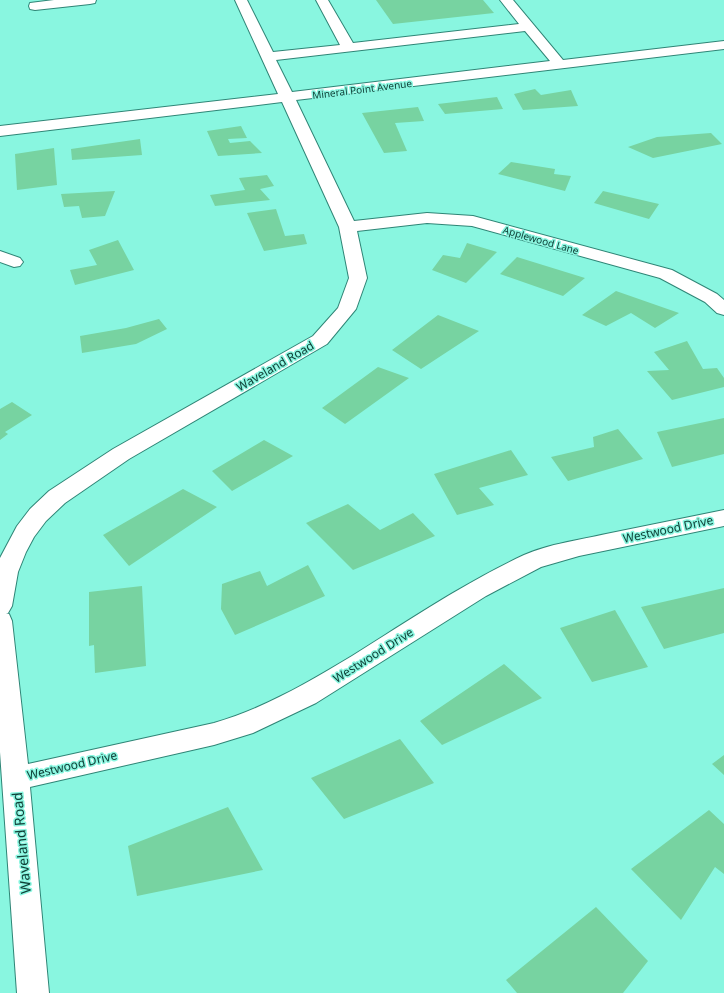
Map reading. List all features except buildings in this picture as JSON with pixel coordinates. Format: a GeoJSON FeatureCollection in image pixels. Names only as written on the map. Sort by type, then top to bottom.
{"type":"FeatureCollection","features":[{"type":"Feature","properties":{"kind":"street"},"geometry":{"type":"LineString","coordinates":[[35,6],[90,0]]}},
{"type":"Feature","properties":{"kind":"street","name":"Waveland Road"},"geometry":{"type":"LineString","coordinates":[[0,606],[6,572],[14,552],[25,532],[38,515],[57,497],[121,454],[320,340],[347,310],[358,278],[348,227],[241,0]]}},
{"type":"Feature","properties":{"kind":"street"},"geometry":{"type":"LineString","coordinates":[[322,0],[349,48]]}},
{"type":"Feature","properties":{"kind":"street"},"geometry":{"type":"LineString","coordinates":[[506,0],[560,65]]}},
{"type":"Feature","properties":{"kind":"street"},"geometry":{"type":"LineString","coordinates":[[268,58],[528,27]]}},
{"type":"Feature","properties":{"kind":"street","name":"Mineral Point Avenue"},"geometry":{"type":"LineString","coordinates":[[0,131],[724,45]]}},
{"type":"Feature","properties":{"kind":"street","name":"Applewood Lane"},"geometry":{"type":"LineString","coordinates":[[348,227],[427,218],[473,221],[666,274],[711,298],[724,309]]}},
{"type":"Feature","properties":{"kind":"street","name":"Westwood Drive"},"geometry":{"type":"LineString","coordinates":[[16,778],[214,734],[244,725],[307,696],[478,590],[533,561],[579,548],[724,518]]}},
{"type":"Feature","properties":{"kind":"street","name":"Waveland Road"},"geometry":{"type":"LineString","coordinates":[[0,621],[16,778],[33,993]]}}]}
